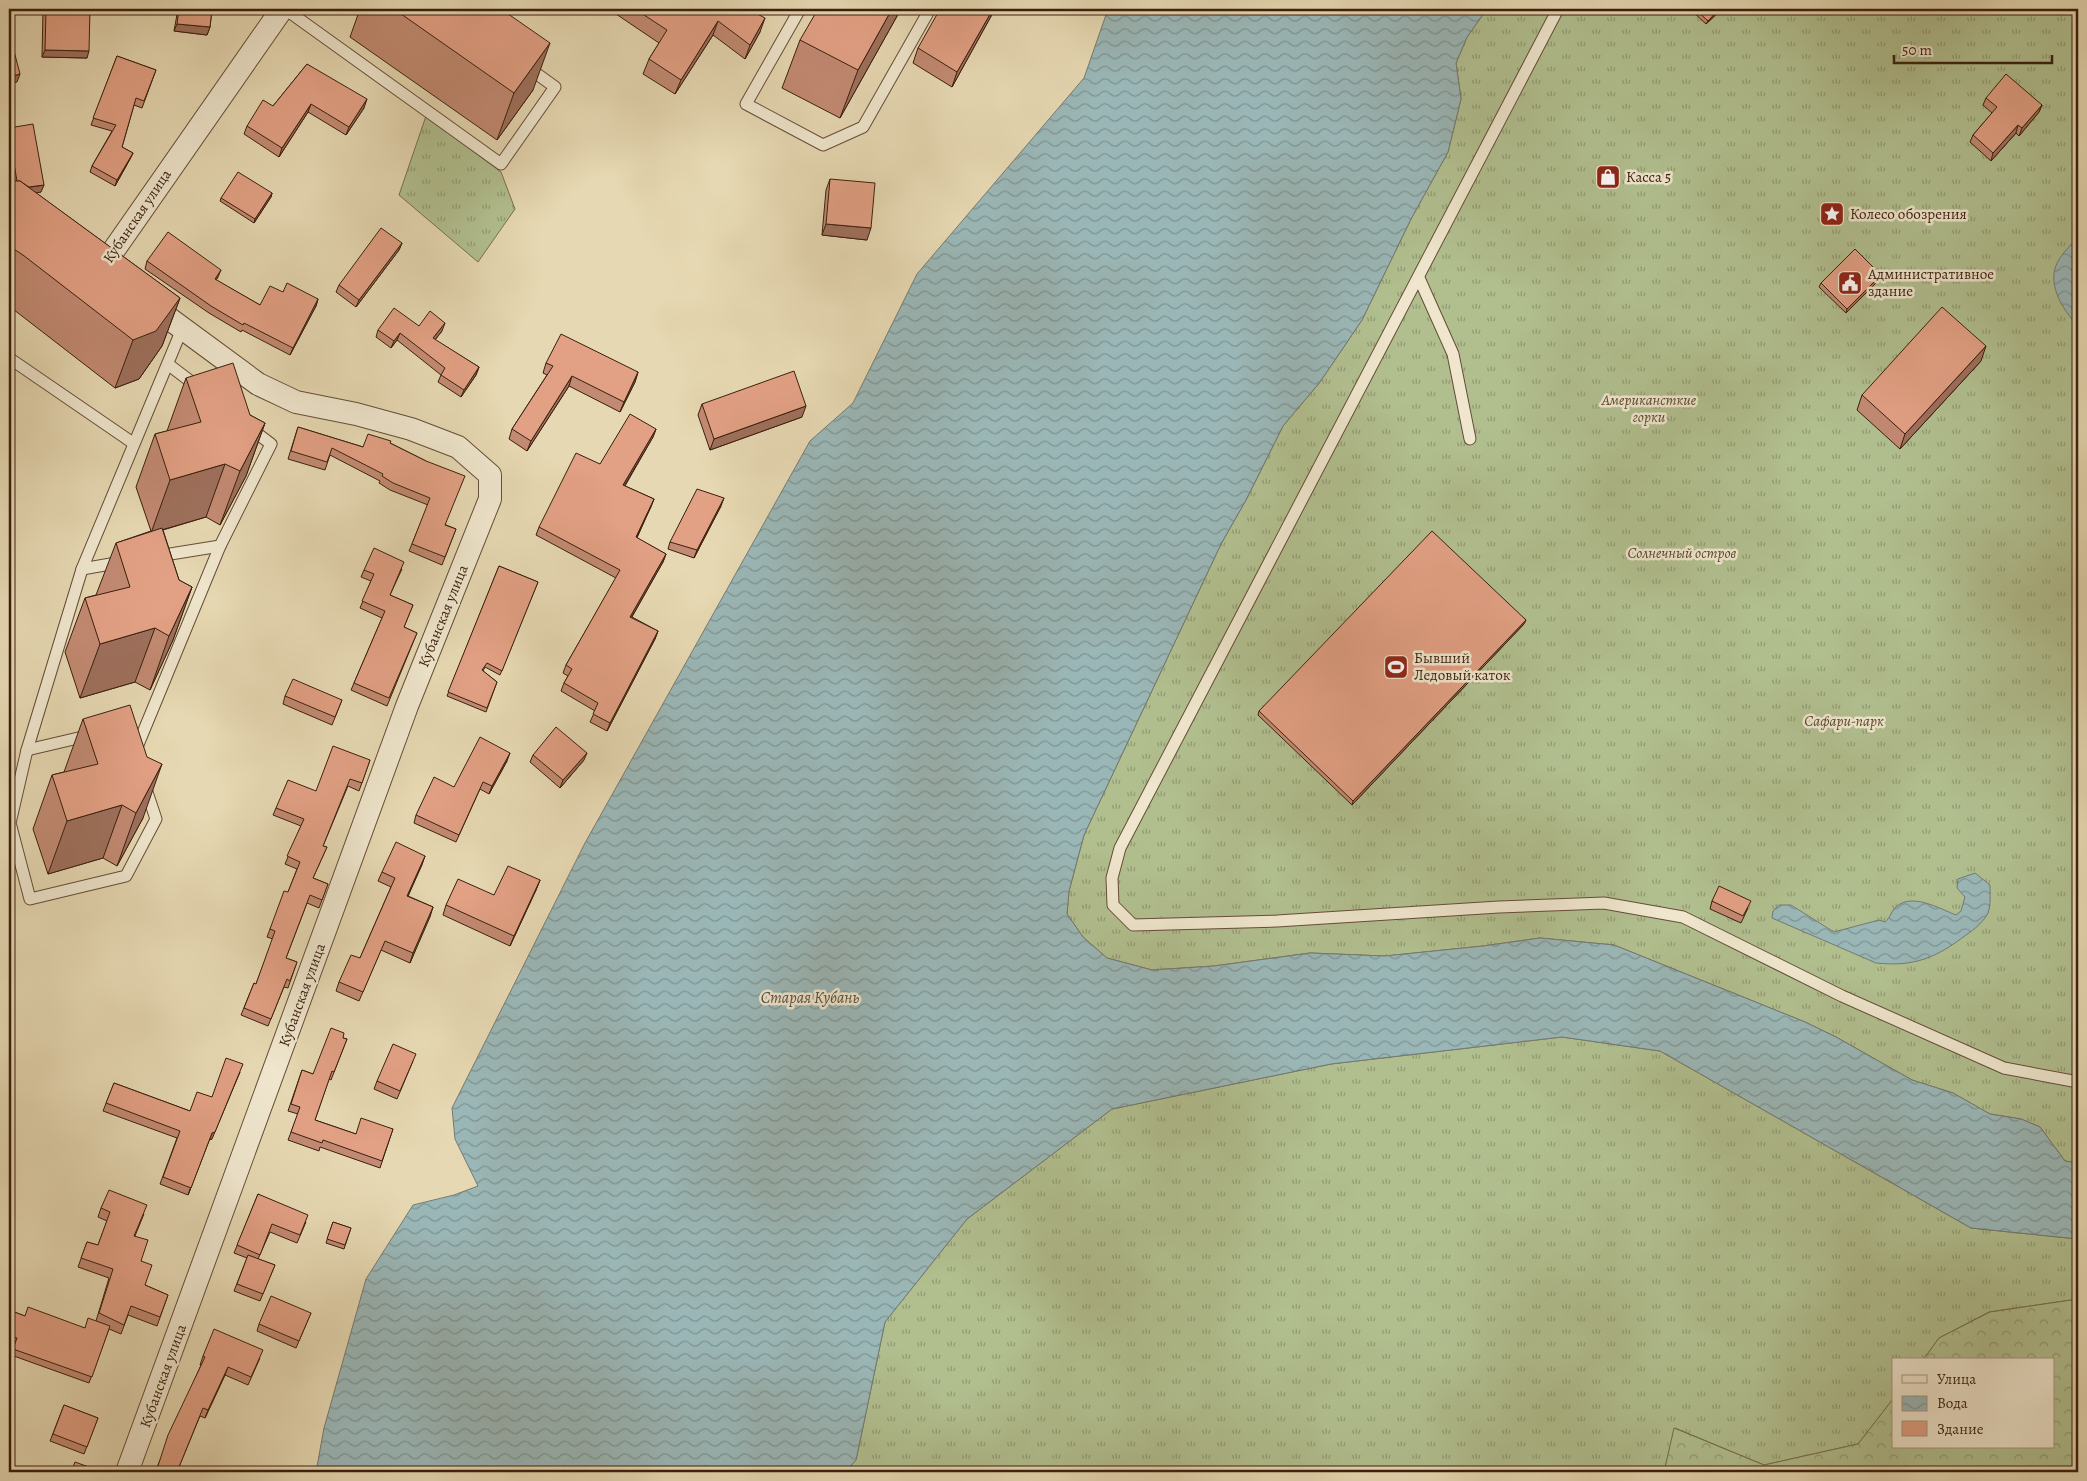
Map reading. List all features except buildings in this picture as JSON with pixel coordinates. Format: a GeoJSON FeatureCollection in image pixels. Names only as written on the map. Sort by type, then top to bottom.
{"type":"FeatureCollection","features":[{"type":"Feature","properties":{"kind":"street","name":"Кубанская улица"},"geometry":{"type":"LineString","coordinates":[[127,1472],[407,706],[490,499],[490,475],[458,448],[402,427],[356,414],[296,402],[258,384],[95,263],[283,9]]}},
{"type":"Feature","properties":{"kind":"lane"},"geometry":{"type":"LineString","coordinates":[[283,9],[501,164],[555,86],[516,60]]}},
{"type":"Feature","properties":{"kind":"lane"},"geometry":{"type":"LineString","coordinates":[[800,9],[746,104],[823,145],[863,127],[930,9]]}},
{"type":"Feature","properties":{"kind":"lane"},"geometry":{"type":"LineString","coordinates":[[1558,9],[1120,848],[1112,878],[1113,905],[1133,926],[1296,920],[1499,907],[1604,903],[1683,917],[1842,996],[2004,1068],[2078,1082]]}},
{"type":"Feature","properties":{"kind":"lane"},"geometry":{"type":"LineString","coordinates":[[1419,278],[1453,354],[1470,439]]}},
{"type":"Feature","properties":{"kind":"lane"},"geometry":{"type":"LineString","coordinates":[[182,329],[169,365],[133,443],[82,569],[27,750],[10,823],[30,899],[126,876],[156,819],[134,754],[220,546],[271,444],[240,420]]}},
{"type":"Feature","properties":{"kind":"lane"},"geometry":{"type":"LineString","coordinates":[[9,358],[133,443]]}},
{"type":"Feature","properties":{"kind":"lane"},"geometry":{"type":"LineString","coordinates":[[169,365],[208,395]]}},
{"type":"Feature","properties":{"kind":"lane"},"geometry":{"type":"LineString","coordinates":[[82,569],[220,546]]}},
{"type":"Feature","properties":{"kind":"lane"},"geometry":{"type":"LineString","coordinates":[[130,726],[148,722]]}},
{"type":"Feature","properties":{"kind":"lane"},"geometry":{"type":"LineString","coordinates":[[27,750],[102,732]]}},
{"type":"Feature","properties":{"kind":"green space","name":"Солнечный остров"},"geometry":{"type":"Polygon","coordinates":[[[1487,9],[2078,9],[2078,1163],[2065,1161],[2040,1127],[2021,1119],[1990,1114],[1953,1093],[1912,1080],[1836,1037],[1805,1022],[1614,945],[1540,938],[1385,956],[1310,953],[1214,966],[1152,970],[1107,958],[1083,937],[1067,914],[1069,891],[1084,835],[1221,544],[1246,500],[1283,426],[1320,382],[1362,320],[1411,219],[1448,152],[1461,99],[1456,63],[1467,37],[1487,9]]]}},
{"type":"Feature","properties":{"kind":"green space"},"geometry":{"type":"Polygon","coordinates":[[[426,116],[501,172],[515,209],[478,262],[399,195],[426,116]]]}},
{"type":"Feature","properties":{"kind":"green space"},"geometry":{"type":"Polygon","coordinates":[[[1562,1037],[1660,1051],[1971,1228],[2078,1239],[2078,1299],[1989,1312],[1939,1338],[1924,1358],[1892,1358],[1892,1400],[1858,1444],[1764,1465],[1675,1428],[1664,1472],[845,1472],[856,1460],[885,1322],[967,1219],[1112,1109],[1331,1064],[1562,1037]]]}},
{"type":"Feature","properties":{"kind":"green space"},"geometry":{"type":"Polygon","coordinates":[[[2078,1299],[2078,1472],[1664,1472],[1674,1428],[1764,1465],[1858,1444],[1892,1400],[1892,1448],[2054,1448],[2054,1358],[1924,1358],[1939,1338],[1990,1312],[2078,1299]]]}},
{"type":"Feature","properties":{"kind":"water","name":"Старая Кубань"},"geometry":{"type":"Polygon","coordinates":[[[1108,9],[1487,9],[1467,37],[1456,63],[1461,99],[1448,152],[1411,219],[1362,320],[1320,382],[1283,426],[1246,500],[1221,544],[1084,835],[1069,891],[1067,914],[1083,937],[1107,958],[1152,970],[1214,966],[1310,953],[1385,956],[1540,938],[1614,945],[1805,1022],[1836,1037],[1912,1080],[1953,1093],[1990,1114],[2021,1119],[2040,1127],[2065,1161],[2078,1163],[2078,1239],[1971,1228],[1660,1051],[1562,1037],[1331,1064],[1112,1109],[967,1219],[885,1322],[856,1460],[845,1472],[316,1472],[324,1428],[366,1279],[413,1205],[454,1195],[478,1186],[455,1139],[452,1108],[585,843],[810,441],[853,403],[917,274],[1084,78],[1108,9]]]}},
{"type":"Feature","properties":{"kind":"water"},"geometry":{"type":"Polygon","coordinates":[[[2078,237],[2078,326],[2061,303],[2054,285],[2054,276],[2060,258],[2078,237]]]}},
{"type":"Feature","properties":{"kind":"water"},"geometry":{"type":"Polygon","coordinates":[[[1975,873],[1990,885],[1990,906],[1986,916],[1972,931],[1945,950],[1913,962],[1902,964],[1876,963],[1772,918],[1773,911],[1779,905],[1791,905],[1834,932],[1879,920],[1885,922],[1896,907],[1910,901],[1926,903],[1956,915],[1961,911],[1965,897],[1957,888],[1958,879],[1975,873]]]}},
{"type":"Feature","properties":{"kind":"place","name":"Касса 5"},"geometry":{"type":"Point","coordinates":[1608,177]}},
{"type":"Feature","properties":{"kind":"place","name":"Колесо обозрения"},"geometry":{"type":"Point","coordinates":[1832,214]}},
{"type":"Feature","properties":{"kind":"place","name":"Административное здание"},"geometry":{"type":"Point","coordinates":[1850,283]}},
{"type":"Feature","properties":{"kind":"place","name":"Бывший Ледовый каток"},"geometry":{"type":"Point","coordinates":[1396,667]}},
{"type":"Feature","properties":{"kind":"park label","name":"Американсткие горки"},"geometry":{"type":"Point","coordinates":[1649,408]}},
{"type":"Feature","properties":{"kind":"park label","name":"Сафари-парк"},"geometry":{"type":"Point","coordinates":[1844,721]}}]}
